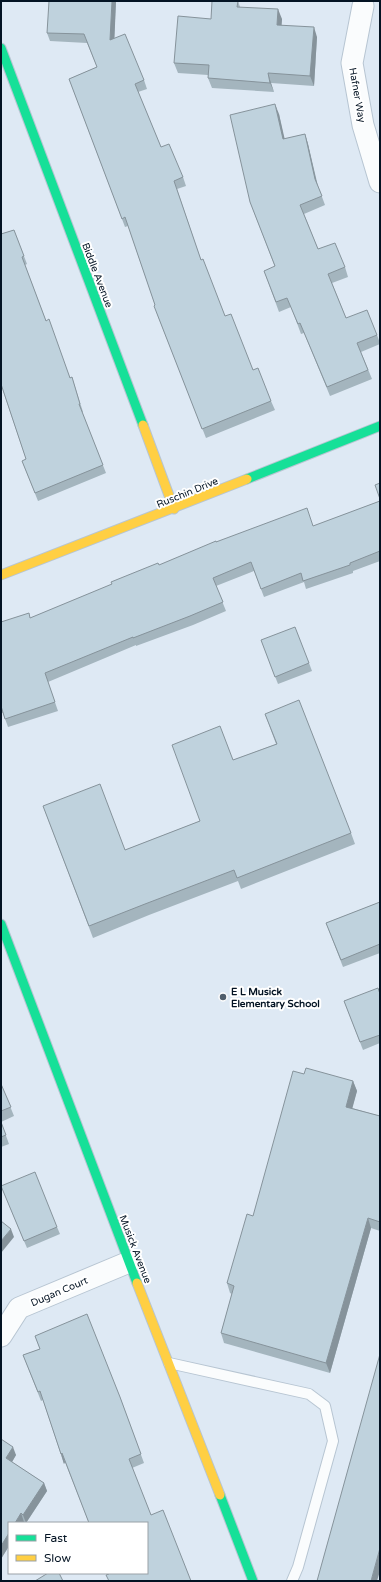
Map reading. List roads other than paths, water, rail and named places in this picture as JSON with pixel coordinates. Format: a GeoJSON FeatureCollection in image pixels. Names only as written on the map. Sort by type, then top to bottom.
{"type":"FeatureCollection","features":[{"type":"Feature","properties":{"kind":"street","name":"Hafner Way"},"geometry":{"type":"LineString","coordinates":[[363,3],[352,63],[363,125],[380,182]]}},
{"type":"Feature","properties":{"kind":"street","name":"Biddle Avenue"},"geometry":{"type":"LineString","coordinates":[[1,48],[174,509]]}},
{"type":"Feature","properties":{"kind":"street","name":"Ruschin Drive"},"geometry":{"type":"LineString","coordinates":[[1,575],[174,509],[380,426]]}},
{"type":"Feature","properties":{"kind":"street","name":"Musick Avenue"},"geometry":{"type":"LineString","coordinates":[[1,924],[129,1262],[253,1581]]}},
{"type":"Feature","properties":{"kind":"street","name":"Dugan Court"},"geometry":{"type":"LineString","coordinates":[[1,1336],[19,1308],[129,1262]]}},
{"type":"Feature","properties":{"kind":"lane"},"geometry":{"type":"LineString","coordinates":[[169,1363],[309,1394],[325,1406],[333,1442],[298,1567],[292,1581]]}},
{"type":"Feature","properties":{"kind":"place","name":"E L Musick Elementary School"},"geometry":{"type":"Point","coordinates":[223,997]}}]}
